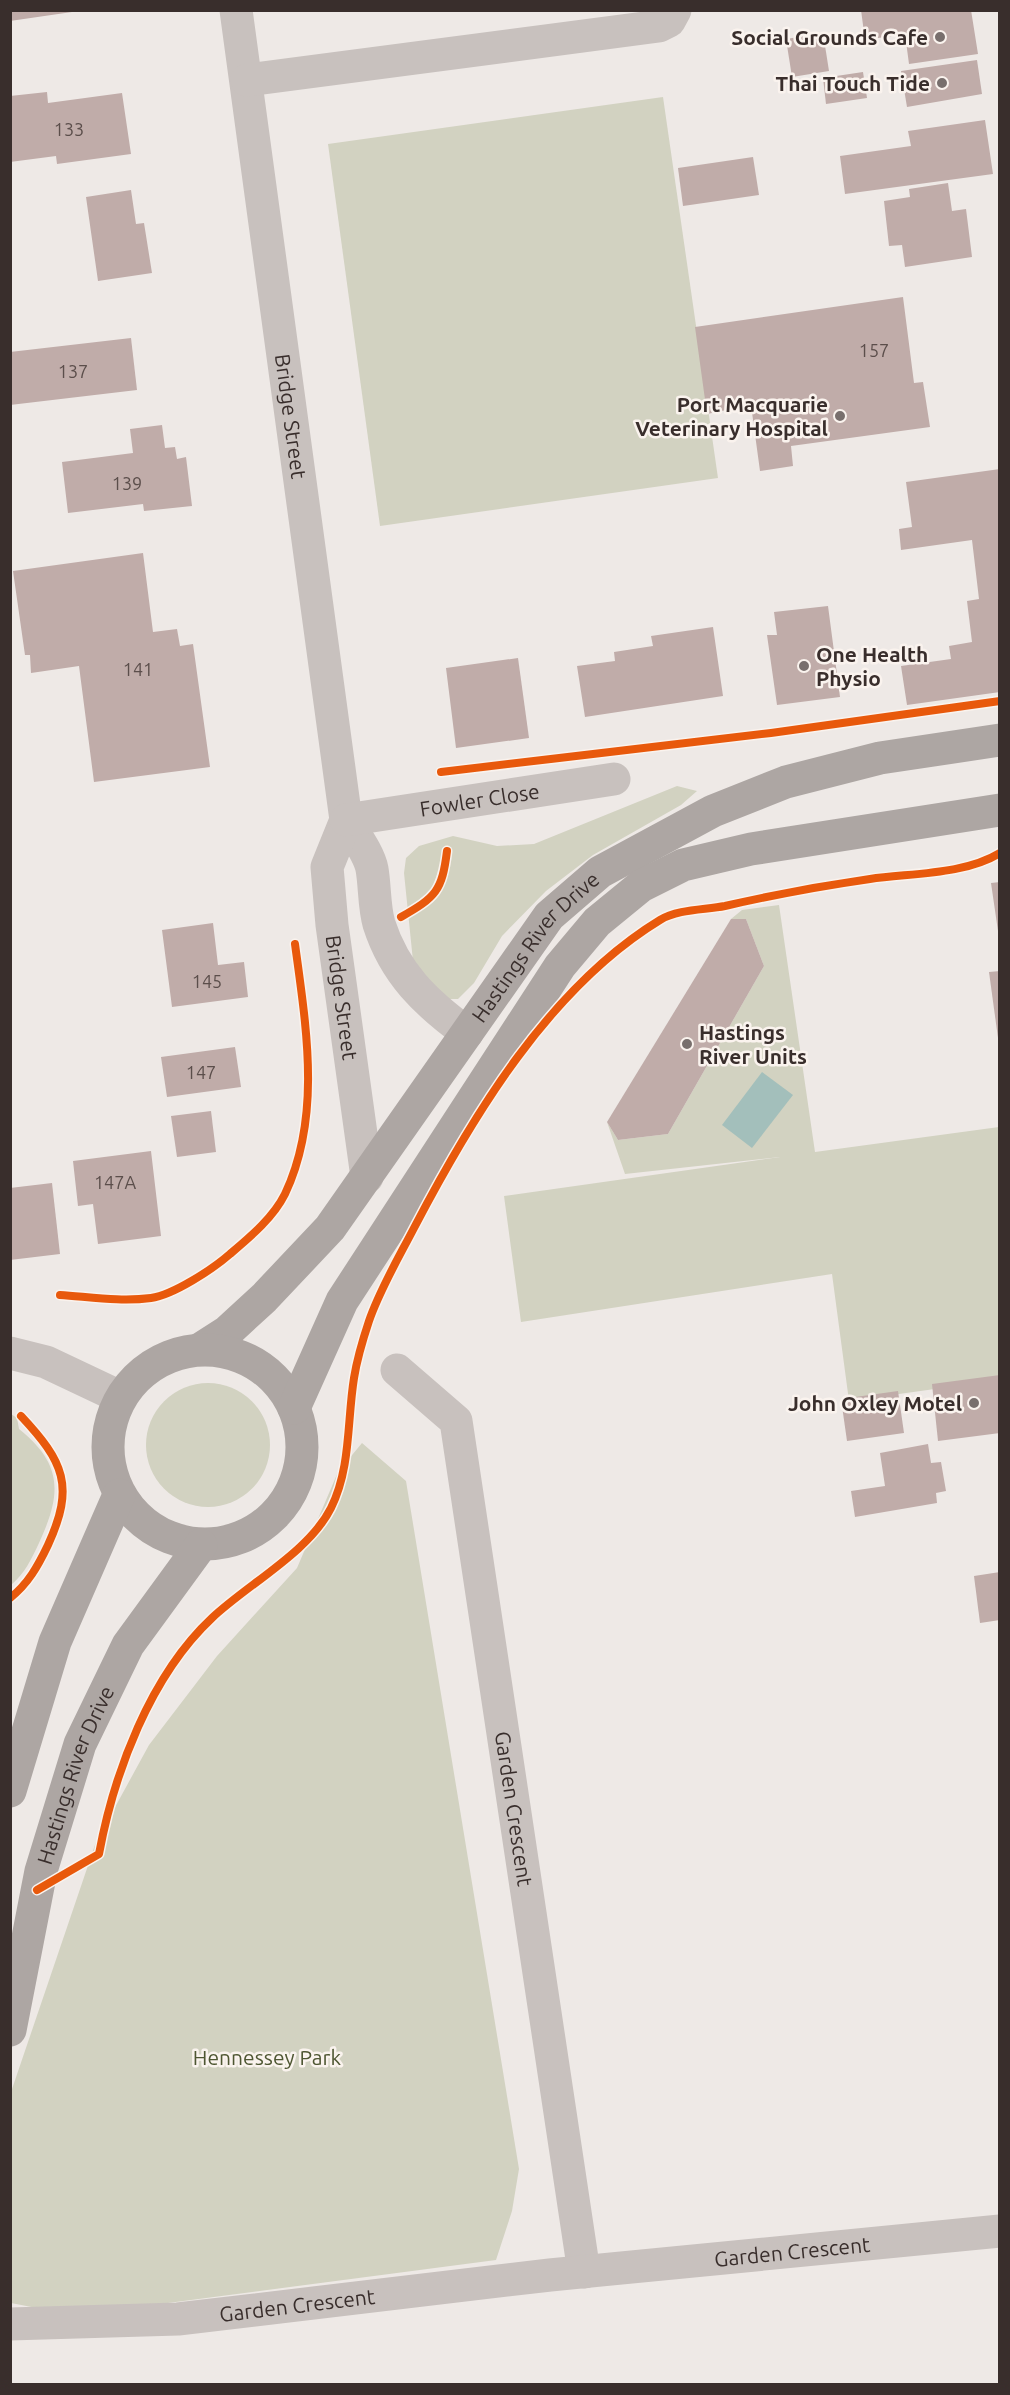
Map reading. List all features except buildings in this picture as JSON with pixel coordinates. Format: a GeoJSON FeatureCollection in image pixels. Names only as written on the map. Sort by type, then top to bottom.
{"type":"FeatureCollection","features":[{"type":"Feature","properties":{"kind":"main road","name":"Hastings River Drive"},"geometry":{"type":"LineString","coordinates":[[202,1348],[228,1332],[264,1298],[330,1228],[549,916],[600,872],[713,811],[786,782],[880,758],[999,740]]}},
{"type":"Feature","properties":{"kind":"main road","name":"Hastings River Drive"},"geometry":{"type":"LineString","coordinates":[[294,1408],[342,1301],[560,966],[597,922],[641,886],[682,865],[751,849],[999,810]]}},
{"type":"Feature","properties":{"kind":"main road"},"geometry":{"type":"LineString","coordinates":[[202,1348],[225,1350],[247,1358],[267,1371],[283,1388],[294,1408],[302,1436],[301,1464],[292,1490],[276,1513],[255,1531],[228,1542],[201,1545],[169,1538],[140,1520],[119,1495],[108,1463],[109,1429],[120,1397],[141,1372],[160,1360],[169,1355],[202,1348]]}},
{"type":"Feature","properties":{"kind":"main road"},"geometry":{"type":"LineString","coordinates":[[10,1791],[55,1642],[119,1495]]}},
{"type":"Feature","properties":{"kind":"main road","name":"Hastings River Drive"},"geometry":{"type":"LineString","coordinates":[[10,2030],[41,1871],[80,1744],[128,1645],[201,1545]]}},
{"type":"Feature","properties":{"kind":"street","name":"Bridge Street"},"geometry":{"type":"LineString","coordinates":[[236,10],[346,820],[372,866],[378,922],[392,952],[413,988],[429,1005],[467,1033]]}},
{"type":"Feature","properties":{"kind":"street"},"geometry":{"type":"LineString","coordinates":[[247,81],[659,26],[669,21],[675,10]]}},
{"type":"Feature","properties":{"kind":"street","name":"Fowler Close"},"geometry":{"type":"LineString","coordinates":[[346,820],[614,779]]}},
{"type":"Feature","properties":{"kind":"street","name":"Bridge Street"},"geometry":{"type":"LineString","coordinates":[[346,820],[327,867],[332,925],[367,1178]]}},
{"type":"Feature","properties":{"kind":"street"},"geometry":{"type":"LineString","coordinates":[[10,1353],[46,1362],[120,1397]]}},
{"type":"Feature","properties":{"kind":"street","name":"Garden Crescent"},"geometry":{"type":"LineString","coordinates":[[397,1370],[456,1421],[584,2272]]}},
{"type":"Feature","properties":{"kind":"street","name":"Garden Crescent"},"geometry":{"type":"LineString","coordinates":[[10,2324],[178,2319],[584,2272],[999,2231]]}},
{"type":"Feature","properties":{"kind":"green space"},"geometry":{"type":"Polygon","coordinates":[[[663,97],[718,478],[380,526],[328,144],[663,97]]]}},
{"type":"Feature","properties":{"kind":"green space"},"geometry":{"type":"Polygon","coordinates":[[[677,786],[697,791],[681,805],[593,855],[546,891],[502,936],[474,983],[458,999],[440,999],[413,961],[404,873],[406,858],[419,846],[453,836],[497,846],[534,844],[677,786]]]}},
{"type":"Feature","properties":{"kind":"green space"},"geometry":{"type":"Polygon","coordinates":[[[779,905],[815,1152],[999,1127],[999,1380],[849,1401],[832,1274],[521,1322],[504,1196],[780,1157],[625,1174],[607,1122],[618,1140],[668,1134],[764,966],[746,919],[731,919],[742,910],[779,905]]]}},
{"type":"Feature","properties":{"kind":"green space"},"geometry":{"type":"Polygon","coordinates":[[[208,1383],[232,1388],[243,1393],[252,1401],[260,1410],[265,1421],[270,1445],[265,1469],[260,1480],[252,1489],[243,1497],[232,1502],[208,1507],[184,1502],[173,1497],[164,1489],[156,1480],[151,1469],[146,1445],[151,1421],[156,1410],[164,1401],[173,1393],[184,1388],[208,1383]]]}},
{"type":"Feature","properties":{"kind":"green space"},"geometry":{"type":"Polygon","coordinates":[[[11,1414],[17,1418],[19,1429],[34,1442],[51,1468],[54,1495],[46,1526],[36,1549],[24,1571],[11,1585],[11,1414]]]}},
{"type":"Feature","properties":{"kind":"green space","name":"Hennessey Park"},"geometry":{"type":"Polygon","coordinates":[[[362,1443],[406,1481],[519,2169],[512,2211],[496,2260],[145,2306],[57,2312],[11,2303],[11,2092],[96,1842],[149,1745],[217,1656],[297,1568],[338,1472],[362,1443]]]}},
{"type":"Feature","properties":{"kind":"water"},"geometry":{"type":"Polygon","coordinates":[[[762,1072],[793,1095],[752,1148],[722,1125],[762,1072]]]}},
{"type":"Feature","properties":{"kind":"cycle path"},"geometry":{"type":"LineString","coordinates":[[441,772],[771,733],[1000,701]]}},
{"type":"Feature","properties":{"kind":"cycle path"},"geometry":{"type":"LineString","coordinates":[[401,917],[422,904],[435,892],[443,875],[447,851]]}},
{"type":"Feature","properties":{"kind":"cycle path"},"geometry":{"type":"LineString","coordinates":[[37,1890],[99,1854],[114,1791],[138,1727],[170,1668],[190,1641],[227,1605],[277,1567],[308,1539],[331,1508],[342,1477],[357,1364],[373,1309],[437,1185],[462,1142],[518,1057],[549,1017],[583,981],[620,948],[667,916],[833,885],[970,866],[1000,853]]}},
{"type":"Feature","properties":{"kind":"cycle path"},"geometry":{"type":"LineString","coordinates":[[60,1295],[128,1300],[151,1298],[170,1292],[223,1260],[260,1227],[280,1203],[297,1164],[304,1134],[307,1102],[306,1039],[295,944]]}},
{"type":"Feature","properties":{"kind":"cycle path"},"geometry":{"type":"LineString","coordinates":[[10,1598],[27,1581],[44,1553],[56,1524],[63,1490],[56,1461],[36,1432],[21,1416]]}},
{"type":"Feature","properties":{"kind":"place","name":"Social Grounds Cafe"},"geometry":{"type":"Point","coordinates":[940,37]}},
{"type":"Feature","properties":{"kind":"place","name":"Thai Touch Tide"},"geometry":{"type":"Point","coordinates":[942,83]}},
{"type":"Feature","properties":{"kind":"place","name":"Port Macquarie Veterinary Hospital"},"geometry":{"type":"Point","coordinates":[840,416]}},
{"type":"Feature","properties":{"kind":"place","name":"One Health Physio"},"geometry":{"type":"Point","coordinates":[804,666]}},
{"type":"Feature","properties":{"kind":"place","name":"Hastings River Units"},"geometry":{"type":"Point","coordinates":[687,1044]}},
{"type":"Feature","properties":{"kind":"place","name":"John Oxley Motel"},"geometry":{"type":"Point","coordinates":[974,1403]}}]}
